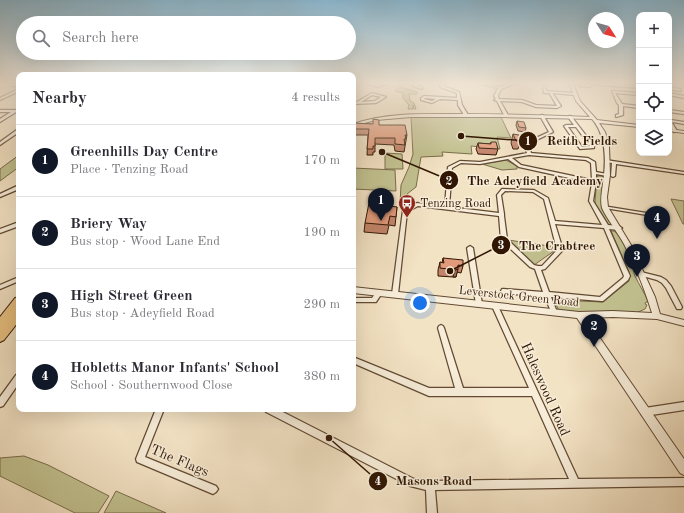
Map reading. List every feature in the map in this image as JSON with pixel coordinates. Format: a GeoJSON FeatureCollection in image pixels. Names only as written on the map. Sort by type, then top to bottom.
{"type":"FeatureCollection","features":[{"type":"Feature","properties":{"kind":"main road"},"geometry":{"type":"LineString","coordinates":[[0,337],[4,325],[16,305]]}},
{"type":"Feature","properties":{"kind":"main road"},"geometry":{"type":"LineString","coordinates":[[4,325],[16,316]]}},
{"type":"Feature","properties":{"kind":"street"},"geometry":{"type":"LineString","coordinates":[[462,107],[466,115]]}},
{"type":"Feature","properties":{"kind":"street"},"geometry":{"type":"LineString","coordinates":[[501,107],[506,115]]}},
{"type":"Feature","properties":{"kind":"street"},"geometry":{"type":"LineString","coordinates":[[584,107],[595,119],[606,139],[610,162],[610,176],[604,197],[606,207],[619,228],[641,274],[657,316]]}},
{"type":"Feature","properties":{"kind":"street"},"geometry":{"type":"LineString","coordinates":[[617,116],[621,115],[621,107]]}},
{"type":"Feature","properties":{"kind":"street"},"geometry":{"type":"LineString","coordinates":[[0,111],[16,111]]}},
{"type":"Feature","properties":{"kind":"street"},"geometry":{"type":"LineString","coordinates":[[672,111],[684,113]]}},
{"type":"Feature","properties":{"kind":"street"},"geometry":{"type":"LineString","coordinates":[[0,121],[16,112]]}},
{"type":"Feature","properties":{"kind":"street"},"geometry":{"type":"LineString","coordinates":[[356,124],[393,116],[506,115],[595,119],[636,126]]}},
{"type":"Feature","properties":{"kind":"street"},"geometry":{"type":"LineString","coordinates":[[529,154],[526,144],[551,132],[542,116]]}},
{"type":"Feature","properties":{"kind":"street"},"geometry":{"type":"LineString","coordinates":[[570,117],[592,147],[581,148]]}},
{"type":"Feature","properties":{"kind":"street"},"geometry":{"type":"LineString","coordinates":[[356,120],[361,122]]}},
{"type":"Feature","properties":{"kind":"street"},"geometry":{"type":"LineString","coordinates":[[675,131],[670,124],[672,121],[684,122]]}},
{"type":"Feature","properties":{"kind":"street"},"geometry":{"type":"LineString","coordinates":[[577,126],[566,126],[588,160]]}},
{"type":"Feature","properties":{"kind":"street"},"geometry":{"type":"LineString","coordinates":[[672,130],[684,132]]}},
{"type":"Feature","properties":{"kind":"street"},"geometry":{"type":"LineString","coordinates":[[0,144],[16,132]]}},
{"type":"Feature","properties":{"kind":"street"},"geometry":{"type":"LineString","coordinates":[[447,207],[450,167],[460,162],[480,163],[529,154],[557,155],[593,162],[594,182],[591,201],[606,227],[627,276],[626,279],[601,299],[504,291]]}},
{"type":"Feature","properties":{"kind":"street"},"geometry":{"type":"LineString","coordinates":[[509,158],[520,166],[594,182]]}},
{"type":"Feature","properties":{"kind":"street"},"geometry":{"type":"LineString","coordinates":[[610,162],[684,173]]}},
{"type":"Feature","properties":{"kind":"street"},"geometry":{"type":"LineString","coordinates":[[594,173],[610,176]]}},
{"type":"Feature","properties":{"kind":"street"},"geometry":{"type":"LineString","coordinates":[[0,196],[16,188]]}},
{"type":"Feature","properties":{"kind":"street"},"geometry":{"type":"LineString","coordinates":[[508,189],[534,192],[546,198],[560,250],[543,268],[532,266],[504,240],[502,215],[499,194],[501,191],[508,189]]}},
{"type":"Feature","properties":{"kind":"street"},"geometry":{"type":"LineString","coordinates":[[395,294],[405,211],[417,204],[502,215]]}},
{"type":"Feature","properties":{"kind":"street"},"geometry":{"type":"LineString","coordinates":[[606,207],[653,215]]}},
{"type":"Feature","properties":{"kind":"street"},"geometry":{"type":"LineString","coordinates":[[552,222],[619,228]]}},
{"type":"Feature","properties":{"kind":"street"},"geometry":{"type":"LineString","coordinates":[[0,231],[16,225]]}},
{"type":"Feature","properties":{"kind":"street"},"geometry":{"type":"LineString","coordinates":[[470,248],[479,304]]}},
{"type":"Feature","properties":{"kind":"street"},"geometry":{"type":"LineString","coordinates":[[537,268],[554,312]]}},
{"type":"Feature","properties":{"kind":"street"},"geometry":{"type":"LineString","coordinates":[[641,274],[665,280],[669,284],[679,307]]}},
{"type":"Feature","properties":{"kind":"street"},"geometry":{"type":"LineString","coordinates":[[0,287],[16,280]]}},
{"type":"Feature","properties":{"kind":"street","name":"Leverstock Green Road"},"geometry":{"type":"LineString","coordinates":[[356,290],[580,315],[613,314],[657,316],[684,323]]}},
{"type":"Feature","properties":{"kind":"street","name":"Leverstock Green Road"},"geometry":{"type":"LineString","coordinates":[[356,300],[374,300],[379,293]]}},
{"type":"Feature","properties":{"kind":"street","name":"Haleswood Road"},"geometry":{"type":"LineString","coordinates":[[495,306],[575,482]]}},
{"type":"Feature","properties":{"kind":"street"},"geometry":{"type":"LineString","coordinates":[[4,325],[16,309]]}},
{"type":"Feature","properties":{"kind":"street"},"geometry":{"type":"LineString","coordinates":[[580,315],[684,469]]}},
{"type":"Feature","properties":{"kind":"street"},"geometry":{"type":"LineString","coordinates":[[441,328],[460,392]]}},
{"type":"Feature","properties":{"kind":"street"},"geometry":{"type":"LineString","coordinates":[[356,361],[429,392],[533,392]]}},
{"type":"Feature","properties":{"kind":"street"},"geometry":{"type":"LineString","coordinates":[[0,403],[16,381]]}},
{"type":"Feature","properties":{"kind":"street"},"geometry":{"type":"LineString","coordinates":[[645,412],[684,406]]}},
{"type":"Feature","properties":{"kind":"street","name":"The Flags"},"geometry":{"type":"LineString","coordinates":[[159,412],[140,459],[214,489]]}},
{"type":"Feature","properties":{"kind":"street"},"geometry":{"type":"LineString","coordinates":[[276,412],[413,483],[430,486],[575,482],[684,482]]}},
{"type":"Feature","properties":{"kind":"street"},"geometry":{"type":"LineString","coordinates":[[430,486],[432,513]]}},
{"type":"Feature","properties":{"kind":"shaded area"},"geometry":{"type":"Polygon","coordinates":[[[411,117],[501,117],[511,138],[497,137],[500,149],[471,146],[472,154],[442,152],[443,156],[421,157],[416,187],[407,194],[405,204],[400,204],[401,185],[413,154],[411,117]]]}},
{"type":"Feature","properties":{"kind":"shaded area"},"geometry":{"type":"Polygon","coordinates":[[[385,153],[402,154],[403,169],[385,169],[385,153]]]}},
{"type":"Feature","properties":{"kind":"shaded area"},"geometry":{"type":"Polygon","coordinates":[[[16,157],[16,169],[0,181],[0,169],[16,157]]]}},
{"type":"Feature","properties":{"kind":"shaded area"},"geometry":{"type":"Polygon","coordinates":[[[506,160],[517,166],[517,169],[502,170],[482,164],[506,160]]]}},
{"type":"Feature","properties":{"kind":"shaded area"},"geometry":{"type":"Polygon","coordinates":[[[356,168],[395,170],[396,191],[356,189],[356,168]]]}},
{"type":"Feature","properties":{"kind":"shaded area"},"geometry":{"type":"Polygon","coordinates":[[[597,176],[602,176],[605,179],[602,198],[614,225],[608,227],[596,208],[597,176]]]}},
{"type":"Feature","properties":{"kind":"shaded area"},"geometry":{"type":"Polygon","coordinates":[[[671,199],[684,201],[684,224],[683,224],[671,199]]]}},
{"type":"Feature","properties":{"kind":"shaded area"},"geometry":{"type":"Polygon","coordinates":[[[611,231],[614,231],[619,235],[626,246],[635,276],[648,302],[645,304],[647,305],[645,309],[636,313],[577,313],[559,311],[554,300],[603,302],[629,281],[629,272],[611,231]]]}},
{"type":"Feature","properties":{"kind":"shaded area"},"geometry":{"type":"Polygon","coordinates":[[[508,240],[556,247],[557,249],[534,265],[508,240]]]}},
{"type":"Feature","properties":{"kind":"shaded area"},"geometry":{"type":"Polygon","coordinates":[[[24,456],[48,465],[109,496],[98,513],[75,513],[0,476],[0,458],[24,456]]]}},
{"type":"Feature","properties":{"kind":"shaded area"},"geometry":{"type":"Polygon","coordinates":[[[116,491],[166,513],[104,513],[116,491]]]}},
{"type":"Feature","properties":{"kind":"building"},"geometry":{"type":"Polygon","coordinates":[[[373,119],[379,120],[379,125],[405,125],[407,135],[405,135],[406,139],[404,139],[405,145],[395,144],[395,138],[375,138],[375,146],[373,146],[373,149],[367,149],[369,129],[356,129],[356,123],[373,124],[373,119]]]}},
{"type":"Feature","properties":{"kind":"building"},"geometry":{"type":"Polygon","coordinates":[[[517,121],[524,122],[526,128],[519,127],[517,121]]]}},
{"type":"Feature","properties":{"kind":"building"},"geometry":{"type":"Polygon","coordinates":[[[513,134],[519,135],[521,141],[516,141],[513,134]]]}},
{"type":"Feature","properties":{"kind":"building"},"geometry":{"type":"Polygon","coordinates":[[[491,142],[496,142],[498,149],[479,148],[478,143],[491,144],[491,142]]]}},
{"type":"Feature","properties":{"kind":"building"},"geometry":{"type":"Polygon","coordinates":[[[369,203],[397,207],[396,217],[390,216],[388,225],[365,223],[369,203]]]}},
{"type":"Feature","properties":{"kind":"building"},"geometry":{"type":"Polygon","coordinates":[[[443,258],[463,260],[463,266],[458,265],[458,269],[455,270],[440,268],[440,262],[444,263],[443,258]]]}},
{"type":"Feature","properties":{"kind":"place","name":"Reith Fields"},"geometry":{"type":"Point","coordinates":[461,136]}},
{"type":"Feature","properties":{"kind":"place","name":"The Adeyfield Academy"},"geometry":{"type":"Point","coordinates":[382,152]}},
{"type":"Feature","properties":{"kind":"place","name":"Tenzing Road"},"geometry":{"type":"Point","coordinates":[407,218]}},
{"type":"Feature","properties":{"kind":"place","name":"Greenhills Day Centre"},"geometry":{"type":"Point","coordinates":[381,221]}},
{"type":"Feature","properties":{"kind":"place","name":"Hobletts Manor Infants' School"},"geometry":{"type":"Point","coordinates":[657,239]}},
{"type":"Feature","properties":{"kind":"place","name":"The Crabtree"},"geometry":{"type":"Point","coordinates":[450,271]}},
{"type":"Feature","properties":{"kind":"place","name":"High Street Green"},"geometry":{"type":"Point","coordinates":[637,277]}},
{"type":"Feature","properties":{"kind":"place","name":"Briery Way"},"geometry":{"type":"Point","coordinates":[594,347]}},
{"type":"Feature","properties":{"kind":"place","name":"Masons Road"},"geometry":{"type":"Point","coordinates":[329,438]}}]}
